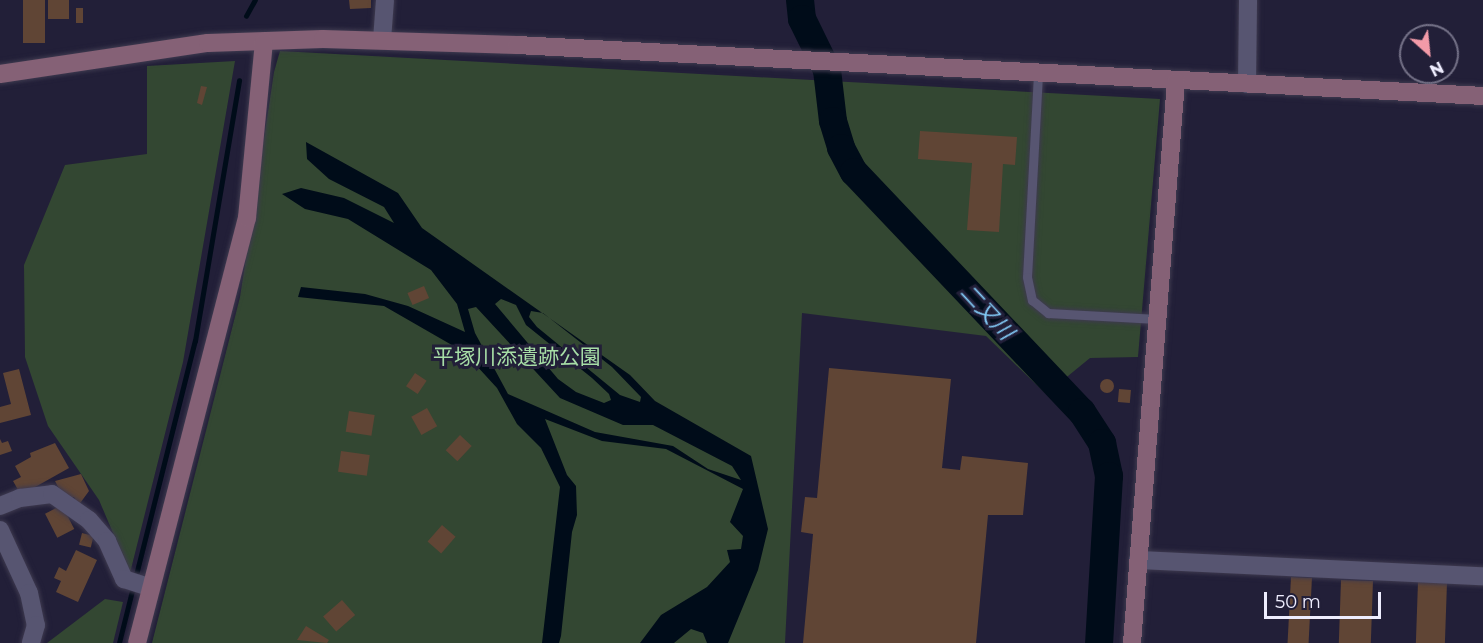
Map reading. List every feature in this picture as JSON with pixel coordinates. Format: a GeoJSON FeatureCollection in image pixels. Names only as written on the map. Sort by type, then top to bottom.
{"type":"FeatureCollection","features":[{"type":"Feature","properties":{"kind":"street"},"geometry":{"type":"LineString","coordinates":[[381,40],[385,0]]}},
{"type":"Feature","properties":{"kind":"street"},"geometry":{"type":"LineString","coordinates":[[1247,84],[1248,0]]}},
{"type":"Feature","properties":{"kind":"street"},"geometry":{"type":"LineString","coordinates":[[0,75],[196,45],[381,40],[1483,96]]}},
{"type":"Feature","properties":{"kind":"street"},"geometry":{"type":"LineString","coordinates":[[137,643],[149,587],[247,218],[264,42]]}},
{"type":"Feature","properties":{"kind":"street"},"geometry":{"type":"LineString","coordinates":[[1132,643],[1176,82]]}},
{"type":"Feature","properties":{"kind":"street"},"geometry":{"type":"LineString","coordinates":[[0,506],[31,495],[52,494],[89,520],[107,541],[124,579],[149,587]]}},
{"type":"Feature","properties":{"kind":"street"},"geometry":{"type":"LineString","coordinates":[[0,530],[29,593],[36,625],[31,643]]}},
{"type":"Feature","properties":{"kind":"street"},"geometry":{"type":"LineString","coordinates":[[1138,560],[1483,576]]}},
{"type":"Feature","properties":{"kind":"lane"},"geometry":{"type":"LineString","coordinates":[[1038,74],[1027,277],[1032,300],[1048,313],[1157,319]]}},
{"type":"Feature","properties":{"kind":"green space","name":"平塚川添遺跡公園"},"geometry":{"type":"Polygon","coordinates":[[[280,51],[1160,99],[1138,357],[1090,358],[1046,394],[986,336],[802,313],[785,643],[152,643],[240,297],[274,72],[280,51]]]}},
{"type":"Feature","properties":{"kind":"green space"},"geometry":{"type":"Polygon","coordinates":[[[235,61],[183,362],[130,573],[99,500],[48,426],[25,357],[24,265],[65,165],[147,154],[147,66],[235,61]]]}},
{"type":"Feature","properties":{"kind":"green space"},"geometry":{"type":"Polygon","coordinates":[[[105,599],[123,602],[113,643],[47,643],[105,599]]]}},
{"type":"Feature","properties":{"kind":"water"},"geometry":{"type":"Polygon","coordinates":[[[306,142],[398,193],[422,228],[542,313],[531,311],[529,317],[537,327],[620,395],[640,402],[641,397],[612,367],[550,318],[630,375],[655,401],[751,456],[768,529],[758,570],[728,643],[707,643],[703,633],[691,629],[674,643],[640,643],[661,615],[707,587],[730,562],[727,550],[741,549],[743,536],[730,522],[743,489],[666,449],[602,441],[545,419],[567,475],[576,486],[577,515],[572,532],[561,636],[559,643],[542,643],[560,487],[541,448],[517,424],[497,388],[464,352],[384,306],[298,297],[301,287],[365,294],[408,306],[465,332],[457,304],[431,270],[348,219],[305,209],[282,194],[301,188],[344,198],[394,223],[384,207],[329,179],[307,159],[306,142]],[[501,299],[495,304],[558,379],[576,392],[604,403],[611,400],[609,394],[592,378],[526,325],[516,305],[501,299]],[[476,307],[468,309],[475,333],[508,394],[595,432],[673,446],[708,469],[741,480],[732,466],[653,425],[623,425],[560,398],[476,307]]]}},
{"type":"Feature","properties":{"kind":"building"},"geometry":{"type":"Polygon","coordinates":[[[23,0],[45,0],[45,43],[23,43],[23,0]]]}},
{"type":"Feature","properties":{"kind":"building"},"geometry":{"type":"Polygon","coordinates":[[[48,0],[69,0],[69,19],[48,19],[48,0]]]}},
{"type":"Feature","properties":{"kind":"building"},"geometry":{"type":"Polygon","coordinates":[[[349,0],[371,0],[371,8],[350,9],[349,0]]]}},
{"type":"Feature","properties":{"kind":"building"},"geometry":{"type":"Polygon","coordinates":[[[76,8],[83,8],[83,23],[76,23],[76,8]]]}},
{"type":"Feature","properties":{"kind":"building"},"geometry":{"type":"Polygon","coordinates":[[[201,86],[207,87],[202,105],[197,103],[201,86]]]}},
{"type":"Feature","properties":{"kind":"building"},"geometry":{"type":"Polygon","coordinates":[[[920,131],[1017,137],[1015,165],[1003,164],[999,232],[967,230],[972,163],[918,159],[920,131]]]}},
{"type":"Feature","properties":{"kind":"building"},"geometry":{"type":"Polygon","coordinates":[[[424,286],[429,298],[413,305],[407,293],[424,286]]]}},
{"type":"Feature","properties":{"kind":"building"},"geometry":{"type":"Polygon","coordinates":[[[829,368],[951,379],[942,468],[960,470],[962,456],[1028,463],[1023,515],[988,515],[976,643],[803,643],[813,534],[801,532],[805,497],[817,498],[829,368]]]}},
{"type":"Feature","properties":{"kind":"building"},"geometry":{"type":"Polygon","coordinates":[[[19,369],[31,415],[0,423],[0,407],[11,404],[3,373],[19,369]]]}},
{"type":"Feature","properties":{"kind":"building"},"geometry":{"type":"Polygon","coordinates":[[[415,373],[427,381],[418,394],[406,386],[415,373]]]}},
{"type":"Feature","properties":{"kind":"building"},"geometry":{"type":"Polygon","coordinates":[[[1104,379],[1110,379],[1114,386],[1110,393],[1104,393],[1100,389],[1100,383],[1104,379]]]}},
{"type":"Feature","properties":{"kind":"building"},"geometry":{"type":"Polygon","coordinates":[[[1119,389],[1131,390],[1130,403],[1118,402],[1119,389]]]}},
{"type":"Feature","properties":{"kind":"building"},"geometry":{"type":"Polygon","coordinates":[[[427,408],[437,426],[421,435],[411,417],[427,408]]]}},
{"type":"Feature","properties":{"kind":"building"},"geometry":{"type":"Polygon","coordinates":[[[349,411],[375,415],[371,436],[346,432],[349,411]]]}},
{"type":"Feature","properties":{"kind":"building"},"geometry":{"type":"Polygon","coordinates":[[[460,435],[472,446],[457,461],[446,450],[460,435]]]}},
{"type":"Feature","properties":{"kind":"building"},"geometry":{"type":"Polygon","coordinates":[[[0,439],[2,443],[8,441],[12,451],[0,455],[0,439]]]}},
{"type":"Feature","properties":{"kind":"building"},"geometry":{"type":"Polygon","coordinates":[[[55,443],[69,468],[21,495],[13,481],[21,477],[15,466],[31,457],[30,453],[55,443]]]}},
{"type":"Feature","properties":{"kind":"building"},"geometry":{"type":"Polygon","coordinates":[[[341,451],[370,455],[367,476],[338,472],[341,451]]]}},
{"type":"Feature","properties":{"kind":"building"},"geometry":{"type":"Polygon","coordinates":[[[81,474],[89,491],[78,506],[74,497],[65,501],[55,481],[81,474]]]}},
{"type":"Feature","properties":{"kind":"building"},"geometry":{"type":"Polygon","coordinates":[[[62,505],[74,529],[57,538],[45,514],[62,505]]]}},
{"type":"Feature","properties":{"kind":"building"},"geometry":{"type":"Polygon","coordinates":[[[442,525],[456,537],[441,553],[428,542],[442,525]]]}},
{"type":"Feature","properties":{"kind":"building"},"geometry":{"type":"Polygon","coordinates":[[[82,533],[94,536],[91,548],[79,545],[82,533]]]}},
{"type":"Feature","properties":{"kind":"building"},"geometry":{"type":"Polygon","coordinates":[[[76,550],[97,560],[78,602],[56,592],[61,581],[54,578],[59,567],[66,571],[76,550]]]}},
{"type":"Feature","properties":{"kind":"building"},"geometry":{"type":"Polygon","coordinates":[[[1291,577],[1312,578],[1309,643],[1288,643],[1291,577]]]}},
{"type":"Feature","properties":{"kind":"building"},"geometry":{"type":"Polygon","coordinates":[[[1341,580],[1373,581],[1371,643],[1339,643],[1341,580]]]}},
{"type":"Feature","properties":{"kind":"building"},"geometry":{"type":"Polygon","coordinates":[[[1418,582],[1447,583],[1445,643],[1416,643],[1418,582]]]}},
{"type":"Feature","properties":{"kind":"building"},"geometry":{"type":"Polygon","coordinates":[[[342,600],[355,615],[336,631],[323,616],[342,600]]]}},
{"type":"Feature","properties":{"kind":"building"},"geometry":{"type":"Polygon","coordinates":[[[306,626],[329,640],[327,643],[297,640],[306,626]]]}},
{"type":"Feature","properties":{"kind":"waterway"},"geometry":{"type":"LineString","coordinates":[[246,16],[255,0]]}},
{"type":"Feature","properties":{"kind":"waterway","name":"二又川"},"geometry":{"type":"LineString","coordinates":[[800,0],[802,19],[827,70],[833,121],[841,148],[854,172],[1082,412],[1102,443],[1109,476],[1099,643]]}},
{"type":"Feature","properties":{"kind":"waterway"},"geometry":{"type":"LineString","coordinates":[[135,579],[195,341],[239,81]]}},
{"type":"Feature","properties":{"kind":"waterway"},"geometry":{"type":"LineString","coordinates":[[119,643],[133,587]]}}]}
